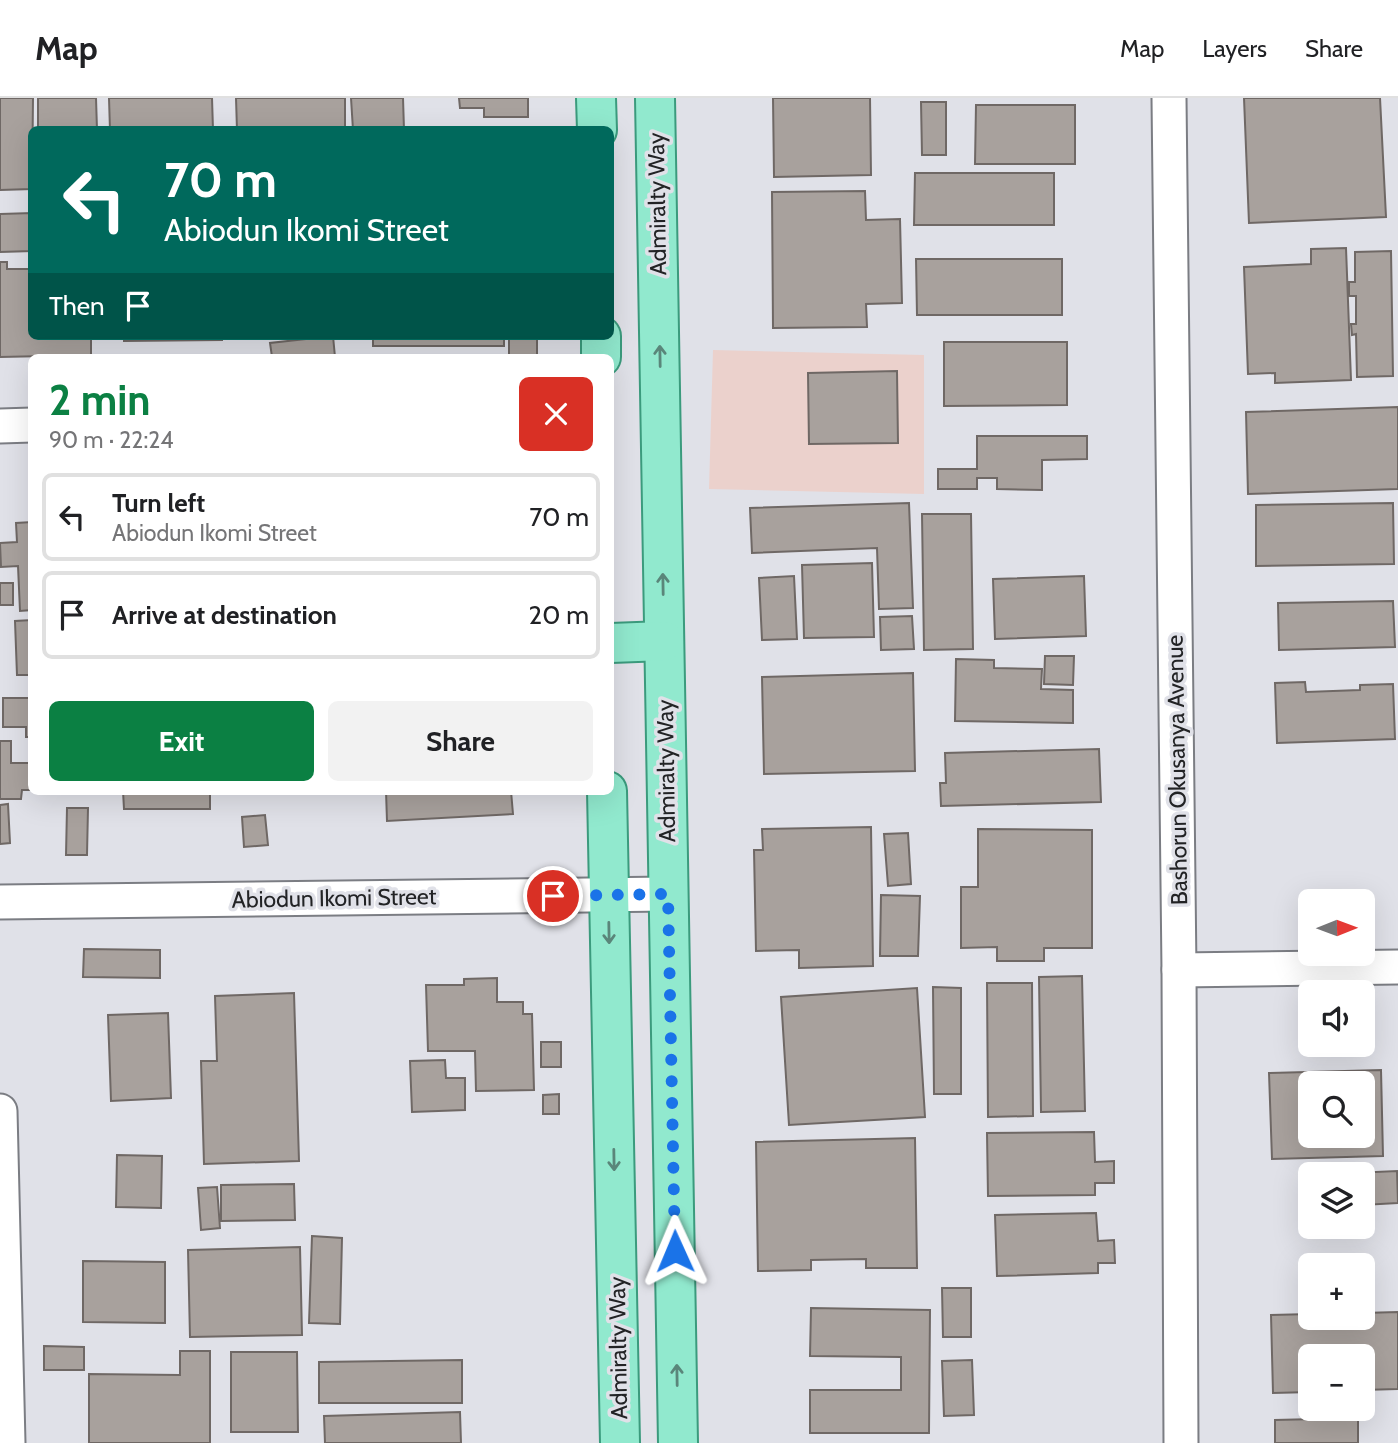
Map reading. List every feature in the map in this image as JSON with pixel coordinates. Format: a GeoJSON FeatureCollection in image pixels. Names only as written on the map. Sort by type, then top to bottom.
{"type":"FeatureCollection","features":[{"type":"Feature","properties":{"kind":"main road"},"geometry":{"type":"LineString","coordinates":[[596,98],[597,126]]}},
{"type":"Feature","properties":{"kind":"main road","name":"Admiralty Way"},"geometry":{"type":"LineString","coordinates":[[655,98],[678,1443]]}},
{"type":"Feature","properties":{"kind":"main road"},"geometry":{"type":"LineString","coordinates":[[614,643],[664,641]]}},
{"type":"Feature","properties":{"kind":"main road","name":"Admiralty Way"},"geometry":{"type":"LineString","coordinates":[[607,795],[620,1443]]}},
{"type":"Feature","properties":{"kind":"street","name":"Bashorun Okusanya Avenue"},"geometry":{"type":"LineString","coordinates":[[1169,98],[1179,970],[1181,1443]]}},
{"type":"Feature","properties":{"kind":"street"},"geometry":{"type":"LineString","coordinates":[[0,426],[28,425]]}},
{"type":"Feature","properties":{"kind":"street","name":"Abiodun Ikomi Street"},"geometry":{"type":"LineString","coordinates":[[0,902],[668,894]]}},
{"type":"Feature","properties":{"kind":"street"},"geometry":{"type":"LineString","coordinates":[[1179,970],[1398,967]]}},
{"type":"Feature","properties":{"kind":"street"},"geometry":{"type":"LineString","coordinates":[[0,1111],[8,1443]]}},
{"type":"Feature","properties":{"kind":"shaded area"},"geometry":{"type":"Polygon","coordinates":[[[713,350],[924,355],[924,494],[709,489],[713,350]]]}},
{"type":"Feature","properties":{"kind":"building"},"geometry":{"type":"Polygon","coordinates":[[[0,98],[33,98],[33,126],[28,126],[28,189],[0,190],[0,98]]]}},
{"type":"Feature","properties":{"kind":"building"},"geometry":{"type":"Polygon","coordinates":[[[38,98],[96,98],[97,126],[38,126],[38,98]]]}},
{"type":"Feature","properties":{"kind":"building"},"geometry":{"type":"Polygon","coordinates":[[[109,98],[212,98],[213,126],[110,126],[109,98]]]}},
{"type":"Feature","properties":{"kind":"building"},"geometry":{"type":"Polygon","coordinates":[[[236,98],[345,98],[345,126],[237,126],[236,98]]]}},
{"type":"Feature","properties":{"kind":"building"},"geometry":{"type":"Polygon","coordinates":[[[351,98],[403,98],[404,126],[353,126],[351,98]]]}},
{"type":"Feature","properties":{"kind":"building"},"geometry":{"type":"Polygon","coordinates":[[[459,98],[528,98],[528,117],[484,117],[484,108],[460,108],[459,98]]]}},
{"type":"Feature","properties":{"kind":"building"},"geometry":{"type":"Polygon","coordinates":[[[773,98],[870,98],[871,175],[774,177],[773,98]]]}},
{"type":"Feature","properties":{"kind":"building"},"geometry":{"type":"Polygon","coordinates":[[[1244,98],[1380,98],[1386,217],[1249,223],[1244,98]]]}},
{"type":"Feature","properties":{"kind":"building"},"geometry":{"type":"Polygon","coordinates":[[[921,102],[946,102],[946,155],[922,155],[921,102]]]}},
{"type":"Feature","properties":{"kind":"building"},"geometry":{"type":"Polygon","coordinates":[[[976,105],[1075,105],[1075,164],[975,164],[976,105]]]}},
{"type":"Feature","properties":{"kind":"building"},"geometry":{"type":"Polygon","coordinates":[[[915,173],[1054,173],[1054,225],[914,225],[915,173]]]}},
{"type":"Feature","properties":{"kind":"building"},"geometry":{"type":"Polygon","coordinates":[[[865,191],[866,220],[900,219],[902,303],[866,304],[867,327],[773,328],[772,192],[865,191]]]}},
{"type":"Feature","properties":{"kind":"building"},"geometry":{"type":"Polygon","coordinates":[[[28,213],[28,251],[0,252],[0,214],[28,213]]]}},
{"type":"Feature","properties":{"kind":"building"},"geometry":{"type":"Polygon","coordinates":[[[1346,248],[1351,380],[1275,383],[1275,373],[1248,374],[1244,267],[1311,264],[1311,249],[1346,248]]]}},
{"type":"Feature","properties":{"kind":"building"},"geometry":{"type":"Polygon","coordinates":[[[1391,251],[1393,376],[1357,377],[1356,334],[1352,335],[1351,324],[1356,324],[1356,296],[1349,296],[1349,282],[1355,282],[1355,252],[1391,251]]]}},
{"type":"Feature","properties":{"kind":"building"},"geometry":{"type":"Polygon","coordinates":[[[916,259],[1062,259],[1062,315],[917,315],[916,259]]]}},
{"type":"Feature","properties":{"kind":"building"},"geometry":{"type":"Polygon","coordinates":[[[0,262],[7,262],[7,269],[28,269],[28,340],[91,340],[91,354],[0,357],[0,262]]]}},
{"type":"Feature","properties":{"kind":"building"},"geometry":{"type":"Polygon","coordinates":[[[124,340],[222,340],[124,341],[124,340]]]}},
{"type":"Feature","properties":{"kind":"building"},"geometry":{"type":"Polygon","coordinates":[[[333,340],[335,354],[272,354],[270,343],[333,340]]]}},
{"type":"Feature","properties":{"kind":"building"},"geometry":{"type":"Polygon","coordinates":[[[373,340],[504,340],[504,346],[373,346],[373,340]]]}},
{"type":"Feature","properties":{"kind":"building"},"geometry":{"type":"Polygon","coordinates":[[[509,340],[537,340],[537,354],[509,354],[509,340]]]}},
{"type":"Feature","properties":{"kind":"building"},"geometry":{"type":"Polygon","coordinates":[[[944,342],[1067,342],[1067,405],[944,406],[944,342]]]}},
{"type":"Feature","properties":{"kind":"building"},"geometry":{"type":"Polygon","coordinates":[[[897,371],[898,443],[809,444],[808,373],[897,371]]]}},
{"type":"Feature","properties":{"kind":"building"},"geometry":{"type":"Polygon","coordinates":[[[1398,407],[1398,489],[1248,494],[1246,412],[1398,407]]]}},
{"type":"Feature","properties":{"kind":"building"},"geometry":{"type":"Polygon","coordinates":[[[977,436],[1087,436],[1087,459],[1042,460],[1042,490],[997,489],[997,478],[977,478],[977,489],[938,489],[938,469],[977,469],[977,436]]]}},
{"type":"Feature","properties":{"kind":"building"},"geometry":{"type":"Polygon","coordinates":[[[909,503],[913,608],[879,609],[877,548],[752,553],[750,508],[909,503]]]}},
{"type":"Feature","properties":{"kind":"building"},"geometry":{"type":"Polygon","coordinates":[[[1393,503],[1394,564],[1256,566],[1256,505],[1393,503]]]}},
{"type":"Feature","properties":{"kind":"building"},"geometry":{"type":"Polygon","coordinates":[[[922,514],[971,514],[973,649],[924,650],[922,514]]]}},
{"type":"Feature","properties":{"kind":"building"},"geometry":{"type":"Polygon","coordinates":[[[28,522],[28,610],[20,611],[18,566],[1,567],[0,543],[17,542],[16,523],[28,522]]]}},
{"type":"Feature","properties":{"kind":"building"},"geometry":{"type":"Polygon","coordinates":[[[872,563],[874,637],[804,638],[802,565],[872,563]]]}},
{"type":"Feature","properties":{"kind":"building"},"geometry":{"type":"Polygon","coordinates":[[[794,576],[797,639],[762,640],[759,578],[794,576]]]}},
{"type":"Feature","properties":{"kind":"building"},"geometry":{"type":"Polygon","coordinates":[[[1084,576],[1086,636],[995,639],[993,579],[1084,576]]]}},
{"type":"Feature","properties":{"kind":"building"},"geometry":{"type":"Polygon","coordinates":[[[0,583],[13,583],[13,605],[0,605],[0,583]]]}},
{"type":"Feature","properties":{"kind":"building"},"geometry":{"type":"Polygon","coordinates":[[[1393,601],[1395,647],[1279,650],[1278,603],[1393,601]]]}},
{"type":"Feature","properties":{"kind":"building"},"geometry":{"type":"Polygon","coordinates":[[[912,616],[914,649],[881,650],[880,617],[912,616]]]}},
{"type":"Feature","properties":{"kind":"building"},"geometry":{"type":"Polygon","coordinates":[[[28,620],[28,675],[17,675],[15,621],[28,620]]]}},
{"type":"Feature","properties":{"kind":"building"},"geometry":{"type":"Polygon","coordinates":[[[1045,656],[1074,656],[1073,685],[1044,684],[1045,656]]]}},
{"type":"Feature","properties":{"kind":"building"},"geometry":{"type":"Polygon","coordinates":[[[956,659],[994,660],[994,668],[1042,669],[1041,689],[1073,690],[1073,723],[955,721],[956,659]]]}},
{"type":"Feature","properties":{"kind":"building"},"geometry":{"type":"Polygon","coordinates":[[[913,673],[915,771],[764,774],[762,677],[913,673]]]}},
{"type":"Feature","properties":{"kind":"building"},"geometry":{"type":"Polygon","coordinates":[[[1305,682],[1306,692],[1360,690],[1360,685],[1393,684],[1395,739],[1277,743],[1275,683],[1305,682]]]}},
{"type":"Feature","properties":{"kind":"building"},"geometry":{"type":"Polygon","coordinates":[[[3,698],[28,698],[28,737],[26,727],[3,727],[3,698]]]}},
{"type":"Feature","properties":{"kind":"building"},"geometry":{"type":"Polygon","coordinates":[[[0,741],[11,741],[11,763],[28,763],[28,790],[22,790],[21,799],[0,799],[0,741]]]}},
{"type":"Feature","properties":{"kind":"building"},"geometry":{"type":"Polygon","coordinates":[[[1099,749],[1101,802],[941,806],[940,783],[946,783],[945,753],[1099,749]]]}},
{"type":"Feature","properties":{"kind":"building"},"geometry":{"type":"Polygon","coordinates":[[[123,795],[210,795],[210,809],[124,809],[123,795]]]}},
{"type":"Feature","properties":{"kind":"building"},"geometry":{"type":"Polygon","coordinates":[[[386,795],[511,795],[513,814],[387,821],[386,795]]]}},
{"type":"Feature","properties":{"kind":"building"},"geometry":{"type":"Polygon","coordinates":[[[8,804],[10,843],[0,844],[0,805],[8,804]]]}},
{"type":"Feature","properties":{"kind":"building"},"geometry":{"type":"Polygon","coordinates":[[[67,808],[88,808],[87,855],[66,855],[67,808]]]}},
{"type":"Feature","properties":{"kind":"building"},"geometry":{"type":"Polygon","coordinates":[[[265,815],[268,845],[244,847],[242,817],[265,815]]]}},
{"type":"Feature","properties":{"kind":"building"},"geometry":{"type":"Polygon","coordinates":[[[871,827],[873,966],[799,968],[799,950],[756,951],[754,850],[763,850],[762,829],[871,827]]]}},
{"type":"Feature","properties":{"kind":"building"},"geometry":{"type":"Polygon","coordinates":[[[978,829],[1092,830],[1092,948],[1044,948],[1044,961],[997,961],[997,947],[961,948],[961,887],[978,887],[978,829]]]}},
{"type":"Feature","properties":{"kind":"building"},"geometry":{"type":"Polygon","coordinates":[[[908,833],[911,884],[888,886],[884,834],[908,833]]]}},
{"type":"Feature","properties":{"kind":"building"},"geometry":{"type":"Polygon","coordinates":[[[881,895],[920,896],[918,956],[880,956],[881,895]]]}},
{"type":"Feature","properties":{"kind":"building"},"geometry":{"type":"Polygon","coordinates":[[[84,949],[160,950],[160,978],[83,977],[84,949]]]}},
{"type":"Feature","properties":{"kind":"building"},"geometry":{"type":"Polygon","coordinates":[[[1082,976],[1085,1111],[1041,1112],[1039,977],[1082,976]]]}},
{"type":"Feature","properties":{"kind":"building"},"geometry":{"type":"Polygon","coordinates":[[[497,978],[497,1002],[523,1002],[523,1014],[532,1014],[534,1090],[476,1091],[475,1051],[428,1051],[426,985],[464,985],[464,979],[497,978]]]}},
{"type":"Feature","properties":{"kind":"building"},"geometry":{"type":"Polygon","coordinates":[[[987,983],[1032,983],[1033,1116],[988,1117],[987,983]]]}},
{"type":"Feature","properties":{"kind":"building"},"geometry":{"type":"Polygon","coordinates":[[[933,987],[961,988],[961,1094],[934,1094],[933,987]]]}},
{"type":"Feature","properties":{"kind":"building"},"geometry":{"type":"Polygon","coordinates":[[[917,988],[925,1117],[789,1125],[781,997],[917,988]]]}},
{"type":"Feature","properties":{"kind":"building"},"geometry":{"type":"Polygon","coordinates":[[[294,993],[299,1161],[204,1164],[201,1061],[217,1061],[215,996],[294,993]]]}},
{"type":"Feature","properties":{"kind":"building"},"geometry":{"type":"Polygon","coordinates":[[[168,1013],[171,1098],[111,1101],[108,1015],[168,1013]]]}},
{"type":"Feature","properties":{"kind":"building"},"geometry":{"type":"Polygon","coordinates":[[[541,1042],[561,1042],[561,1067],[541,1067],[541,1042]]]}},
{"type":"Feature","properties":{"kind":"building"},"geometry":{"type":"Polygon","coordinates":[[[445,1060],[446,1078],[465,1078],[465,1110],[412,1112],[410,1061],[445,1060]]]}},
{"type":"Feature","properties":{"kind":"building"},"geometry":{"type":"Polygon","coordinates":[[[1381,1070],[1383,1156],[1272,1159],[1269,1073],[1298,1072],[1298,1148],[1375,1148],[1375,1071],[1344,1071],[1381,1070]]]}},
{"type":"Feature","properties":{"kind":"building"},"geometry":{"type":"Polygon","coordinates":[[[559,1094],[559,1114],[543,1114],[543,1095],[559,1094]]]}},
{"type":"Feature","properties":{"kind":"building"},"geometry":{"type":"Polygon","coordinates":[[[1094,1132],[1095,1162],[1114,1161],[1114,1183],[1095,1183],[1095,1195],[988,1196],[987,1133],[1094,1132]]]}},
{"type":"Feature","properties":{"kind":"building"},"geometry":{"type":"Polygon","coordinates":[[[915,1138],[917,1268],[866,1268],[866,1259],[811,1260],[811,1270],[758,1271],[756,1142],[915,1138]]]}},
{"type":"Feature","properties":{"kind":"building"},"geometry":{"type":"Polygon","coordinates":[[[117,1155],[162,1156],[161,1208],[116,1207],[117,1155]]]}},
{"type":"Feature","properties":{"kind":"building"},"geometry":{"type":"Polygon","coordinates":[[[1397,1171],[1398,1203],[1375,1204],[1375,1172],[1397,1171]]]}},
{"type":"Feature","properties":{"kind":"building"},"geometry":{"type":"Polygon","coordinates":[[[294,1184],[295,1220],[221,1221],[221,1185],[294,1184]]]}},
{"type":"Feature","properties":{"kind":"building"},"geometry":{"type":"Polygon","coordinates":[[[217,1187],[220,1228],[201,1230],[198,1188],[217,1187]]]}},
{"type":"Feature","properties":{"kind":"building"},"geometry":{"type":"Polygon","coordinates":[[[1096,1213],[1098,1241],[1114,1240],[1115,1263],[1098,1263],[1098,1273],[997,1276],[995,1215],[1096,1213]]]}},
{"type":"Feature","properties":{"kind":"building"},"geometry":{"type":"Polygon","coordinates":[[[312,1236],[342,1238],[340,1324],[309,1323],[312,1236]]]}},
{"type":"Feature","properties":{"kind":"building"},"geometry":{"type":"Polygon","coordinates":[[[300,1247],[302,1335],[190,1337],[188,1250],[300,1247]]]}},
{"type":"Feature","properties":{"kind":"building"},"geometry":{"type":"Polygon","coordinates":[[[83,1261],[165,1262],[165,1323],[83,1322],[83,1261]]]}},
{"type":"Feature","properties":{"kind":"building"},"geometry":{"type":"Polygon","coordinates":[[[942,1288],[971,1288],[971,1337],[943,1337],[942,1288]]]}},
{"type":"Feature","properties":{"kind":"building"},"geometry":{"type":"Polygon","coordinates":[[[811,1308],[930,1310],[929,1433],[810,1433],[810,1390],[901,1390],[901,1357],[810,1356],[811,1308]]]}},
{"type":"Feature","properties":{"kind":"building"},"geometry":{"type":"Polygon","coordinates":[[[1398,1312],[1398,1389],[1375,1390],[1375,1344],[1298,1344],[1298,1392],[1273,1393],[1271,1315],[1298,1314],[1298,1330],[1375,1330],[1375,1313],[1398,1312]]]}},
{"type":"Feature","properties":{"kind":"building"},"geometry":{"type":"Polygon","coordinates":[[[44,1346],[84,1347],[84,1370],[44,1370],[44,1346]]]}},
{"type":"Feature","properties":{"kind":"building"},"geometry":{"type":"Polygon","coordinates":[[[180,1351],[210,1351],[210,1443],[89,1443],[89,1374],[180,1375],[180,1351]]]}},
{"type":"Feature","properties":{"kind":"building"},"geometry":{"type":"Polygon","coordinates":[[[231,1352],[297,1352],[298,1432],[231,1432],[231,1352]]]}},
{"type":"Feature","properties":{"kind":"building"},"geometry":{"type":"Polygon","coordinates":[[[462,1360],[462,1403],[319,1403],[319,1362],[462,1360]]]}},
{"type":"Feature","properties":{"kind":"building"},"geometry":{"type":"Polygon","coordinates":[[[972,1360],[974,1415],[944,1416],[942,1361],[972,1360]]]}},
{"type":"Feature","properties":{"kind":"building"},"geometry":{"type":"Polygon","coordinates":[[[460,1412],[461,1443],[325,1443],[324,1416],[460,1412]]]}},
{"type":"Feature","properties":{"kind":"building"},"geometry":{"type":"Polygon","coordinates":[[[1275,1420],[1358,1421],[1358,1443],[1275,1443],[1275,1420]]]}},
{"type":"Feature","properties":{"kind":"route"},"geometry":{"type":"LineString","coordinates":[[553,896],[668,894],[675,1251]]}}]}
